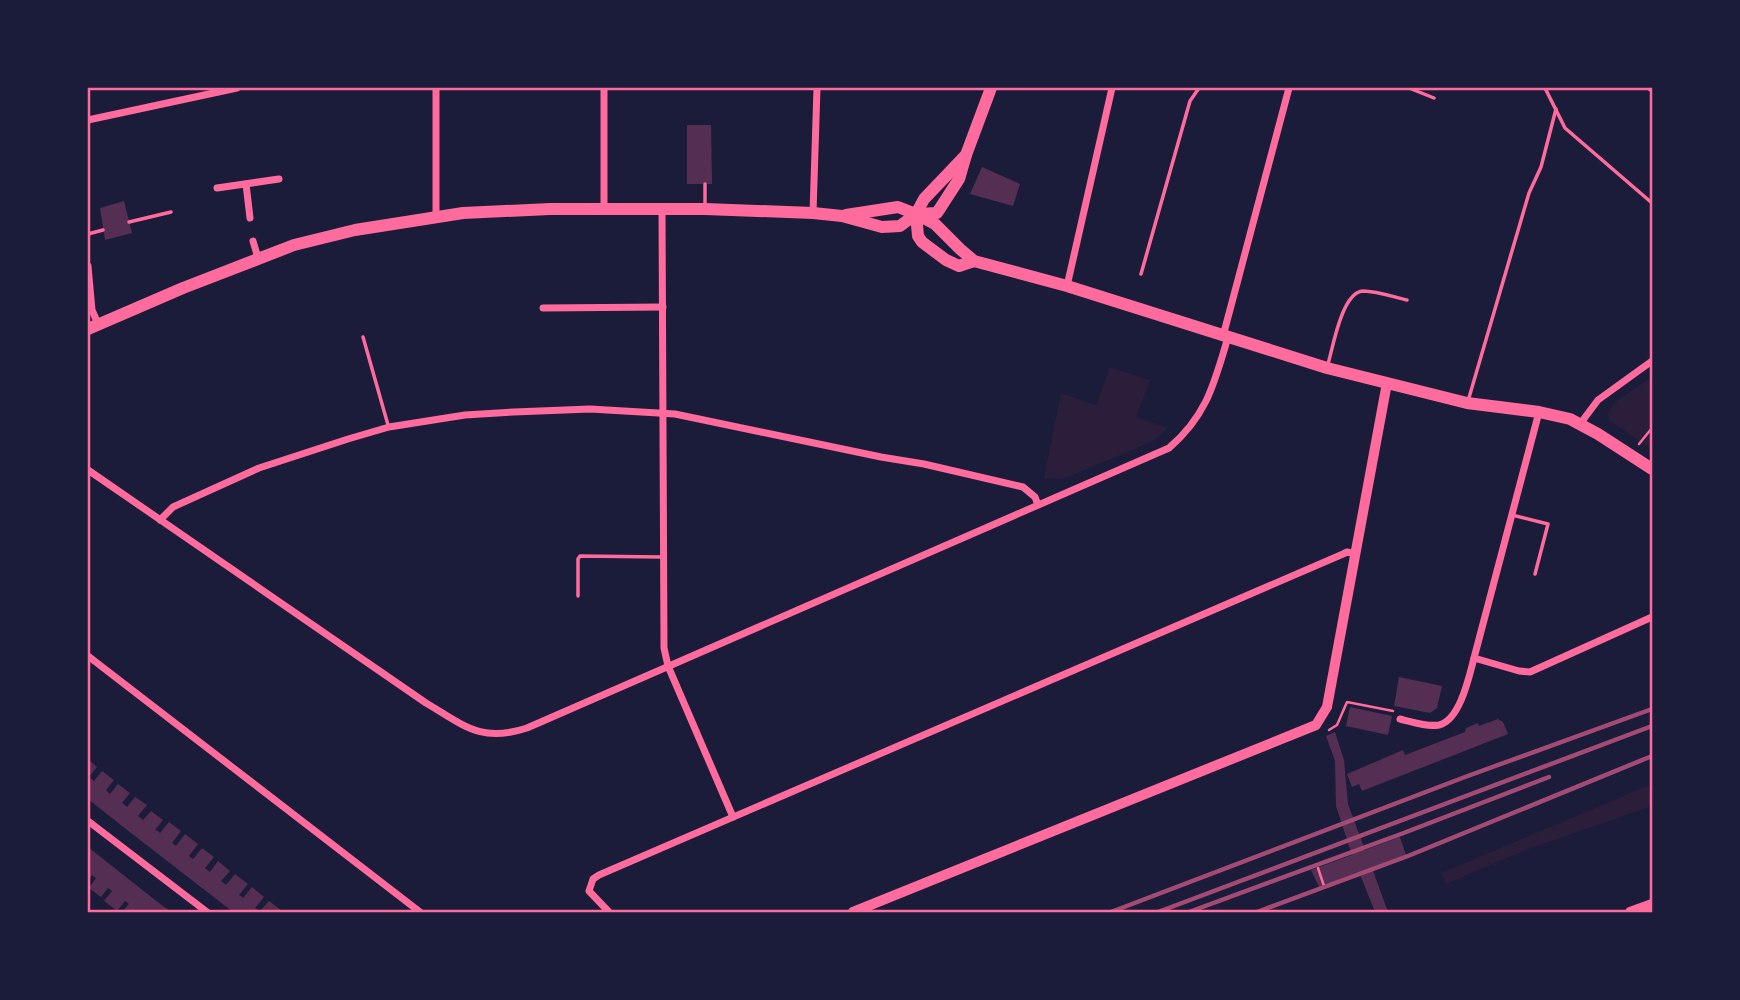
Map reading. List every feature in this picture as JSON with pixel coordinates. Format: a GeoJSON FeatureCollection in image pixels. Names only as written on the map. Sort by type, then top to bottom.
{"type":"FeatureCollection","features":[{"type":"Feature","properties":{"kind":"main road"},"geometry":{"type":"LineString","coordinates":[[916,214],[937,212],[959,179],[991,88]]}},
{"type":"Feature","properties":{"kind":"main road"},"geometry":{"type":"LineString","coordinates":[[93,327],[294,245],[355,230],[436,216],[604,208],[705,209],[813,213],[842,216],[882,227],[900,226],[916,214],[924,199],[966,155]]}},
{"type":"Feature","properties":{"kind":"main road"},"geometry":{"type":"LineString","coordinates":[[842,216],[898,207],[935,224],[975,261],[1067,286],[1327,368],[1467,403],[1539,412],[1580,424],[1653,469]]}},
{"type":"Feature","properties":{"kind":"main road"},"geometry":{"type":"LineString","coordinates":[[916,214],[918,236],[930,248],[959,266],[975,261]]}},
{"type":"Feature","properties":{"kind":"street"},"geometry":{"type":"LineString","coordinates":[[88,120],[237,88]]}},
{"type":"Feature","properties":{"kind":"street"},"geometry":{"type":"LineString","coordinates":[[436,88],[436,216]]}},
{"type":"Feature","properties":{"kind":"street"},"geometry":{"type":"LineString","coordinates":[[604,88],[604,208]]}},
{"type":"Feature","properties":{"kind":"street"},"geometry":{"type":"LineString","coordinates":[[813,213],[817,88]]}},
{"type":"Feature","properties":{"kind":"street"},"geometry":{"type":"LineString","coordinates":[[1067,286],[1112,88]]}},
{"type":"Feature","properties":{"kind":"street"},"geometry":{"type":"LineString","coordinates":[[88,470],[426,703],[474,732],[508,734],[1169,448],[1187,432],[1211,392],[1289,88]]}},
{"type":"Feature","properties":{"kind":"street"},"geometry":{"type":"LineString","coordinates":[[217,188],[279,179]]}},
{"type":"Feature","properties":{"kind":"street"},"geometry":{"type":"LineString","coordinates":[[246,184],[250,218]]}},
{"type":"Feature","properties":{"kind":"street"},"geometry":{"type":"LineString","coordinates":[[662,209],[664,648],[668,666],[733,817]]}},
{"type":"Feature","properties":{"kind":"street"},"geometry":{"type":"LineString","coordinates":[[253,241],[258,258]]}},
{"type":"Feature","properties":{"kind":"street"},"geometry":{"type":"LineString","coordinates":[[88,266],[93,327]]}},
{"type":"Feature","properties":{"kind":"street"},"geometry":{"type":"LineString","coordinates":[[542,308],[663,307]]}},
{"type":"Feature","properties":{"kind":"street"},"geometry":{"type":"LineString","coordinates":[[1580,424],[1598,400],[1653,362]]}},
{"type":"Feature","properties":{"kind":"street"},"geometry":{"type":"LineString","coordinates":[[853,912],[1316,724],[1326,707],[1387,383]]}},
{"type":"Feature","properties":{"kind":"street"},"geometry":{"type":"LineString","coordinates":[[160,520],[173,507],[259,468],[389,428],[466,415],[590,409],[676,414],[924,464],[1011,484],[1030,492],[1038,505]]}},
{"type":"Feature","properties":{"kind":"street"},"geometry":{"type":"LineString","coordinates":[[1401,716],[1432,726],[1443,724],[1451,717],[1465,692],[1539,412]]}},
{"type":"Feature","properties":{"kind":"street"},"geometry":{"type":"LineString","coordinates":[[610,912],[589,891],[593,878],[1342,554],[1356,554]]}},
{"type":"Feature","properties":{"kind":"street"},"geometry":{"type":"LineString","coordinates":[[1474,658],[1530,672],[1653,617]]}},
{"type":"Feature","properties":{"kind":"street"},"geometry":{"type":"LineString","coordinates":[[88,656],[419,912]]}},
{"type":"Feature","properties":{"kind":"street"},"geometry":{"type":"LineString","coordinates":[[88,821],[207,912]]}},
{"type":"Feature","properties":{"kind":"street"},"geometry":{"type":"LineString","coordinates":[[1630,912],[1653,904]]}},
{"type":"Feature","properties":{"kind":"lane"},"geometry":{"type":"LineString","coordinates":[[1141,274],[1190,101],[1199,88]]}},
{"type":"Feature","properties":{"kind":"lane"},"geometry":{"type":"LineString","coordinates":[[1409,88],[1434,99]]}},
{"type":"Feature","properties":{"kind":"lane"},"geometry":{"type":"LineString","coordinates":[[1545,88],[1565,128],[1653,203]]}},
{"type":"Feature","properties":{"kind":"lane"},"geometry":{"type":"LineString","coordinates":[[1467,403],[1529,193],[1541,167],[1556,109]]}},
{"type":"Feature","properties":{"kind":"lane"},"geometry":{"type":"LineString","coordinates":[[705,184],[705,209]]}},
{"type":"Feature","properties":{"kind":"lane"},"geometry":{"type":"LineString","coordinates":[[130,222],[171,212]]}},
{"type":"Feature","properties":{"kind":"lane"},"geometry":{"type":"LineString","coordinates":[[88,234],[103,230]]}},
{"type":"Feature","properties":{"kind":"lane"},"geometry":{"type":"LineString","coordinates":[[1327,368],[1346,303],[1353,294],[1362,291],[1408,300]]}},
{"type":"Feature","properties":{"kind":"lane"},"geometry":{"type":"LineString","coordinates":[[363,337],[389,428]]}},
{"type":"Feature","properties":{"kind":"lane"},"geometry":{"type":"LineString","coordinates":[[1512,515],[1548,524],[1535,573]]}},
{"type":"Feature","properties":{"kind":"lane"},"geometry":{"type":"LineString","coordinates":[[578,596],[580,556],[662,557]]}},
{"type":"Feature","properties":{"kind":"path"},"geometry":{"type":"LineString","coordinates":[[1638,446],[1653,428]]}},
{"type":"Feature","properties":{"kind":"path"},"geometry":{"type":"LineString","coordinates":[[1329,730],[1337,725],[1347,702],[1401,716]]}},
{"type":"Feature","properties":{"kind":"path"},"geometry":{"type":"LineString","coordinates":[[1318,868],[1324,886]]}},
{"type":"Feature","properties":{"kind":"shaded area"},"geometry":{"type":"Polygon","coordinates":[[[1110,367],[1150,380],[1136,417],[1168,428],[1153,441],[1073,475],[1061,479],[1044,478],[1061,393],[1096,405],[1110,367]]]}},
{"type":"Feature","properties":{"kind":"shaded area"},"geometry":{"type":"Polygon","coordinates":[[[1652,377],[1652,449],[1610,421],[1607,415],[1614,403],[1652,377]]]}},
{"type":"Feature","properties":{"kind":"shaded area"},"geometry":{"type":"Polygon","coordinates":[[[1652,784],[1652,806],[1523,851],[1446,884],[1441,873],[1652,784]]]}},
{"type":"Feature","properties":{"kind":"building"},"geometry":{"type":"Polygon","coordinates":[[[687,125],[711,125],[712,184],[687,184],[687,125]]]}},
{"type":"Feature","properties":{"kind":"building"},"geometry":{"type":"Polygon","coordinates":[[[982,167],[1020,184],[1013,206],[970,194],[982,167]]]}},
{"type":"Feature","properties":{"kind":"building"},"geometry":{"type":"Polygon","coordinates":[[[124,201],[132,233],[105,240],[100,208],[124,201]]]}},
{"type":"Feature","properties":{"kind":"building"},"geometry":{"type":"Polygon","coordinates":[[[1399,677],[1442,686],[1437,708],[1430,713],[1394,706],[1399,677]]]}},
{"type":"Feature","properties":{"kind":"building"},"geometry":{"type":"Polygon","coordinates":[[[1350,707],[1392,716],[1388,735],[1346,726],[1350,707]]]}},
{"type":"Feature","properties":{"kind":"building"},"geometry":{"type":"Polygon","coordinates":[[[1498,719],[1503,722],[1508,734],[1362,791],[1359,784],[1352,787],[1347,774],[1403,750],[1405,755],[1465,732],[1466,728],[1478,723],[1479,726],[1498,719]]]}},
{"type":"Feature","properties":{"kind":"building"},"geometry":{"type":"Polygon","coordinates":[[[1335,732],[1344,760],[1348,804],[1365,850],[1400,837],[1406,855],[1372,868],[1388,912],[1375,912],[1359,872],[1319,887],[1311,870],[1352,855],[1336,806],[1335,761],[1326,736],[1335,732]]]}},
{"type":"Feature","properties":{"kind":"building"},"geometry":{"type":"Polygon","coordinates":[[[88,759],[97,767],[89,777],[94,781],[102,771],[114,780],[106,790],[110,794],[118,784],[130,793],[122,803],[127,807],[135,797],[147,805],[138,816],[143,820],[151,811],[163,820],[155,830],[160,833],[169,822],[181,831],[172,843],[176,846],[185,834],[198,844],[189,856],[193,859],[202,848],[214,857],[205,868],[210,872],[218,861],[230,871],[221,881],[226,885],[235,874],[248,884],[239,895],[243,898],[252,887],[264,897],[255,908],[260,911],[269,901],[281,910],[279,912],[233,912],[122,826],[88,799],[88,759]]]}},
{"type":"Feature","properties":{"kind":"building"},"geometry":{"type":"Polygon","coordinates":[[[88,847],[171,912],[122,912],[129,904],[125,901],[117,911],[104,901],[112,891],[108,888],[101,897],[89,888],[96,878],[92,875],[88,881],[88,847]]]}},
{"type":"Feature","properties":{"kind":"railway"},"geometry":{"type":"LineString","coordinates":[[1111,912],[1652,709]]}},
{"type":"Feature","properties":{"kind":"railway"},"geometry":{"type":"LineString","coordinates":[[1158,912],[1652,726]]}},
{"type":"Feature","properties":{"kind":"railway"},"geometry":{"type":"LineString","coordinates":[[1257,912],[1408,856],[1652,756]]}},
{"type":"Feature","properties":{"kind":"railway"},"geometry":{"type":"LineString","coordinates":[[1189,912],[1549,777]]}}]}
